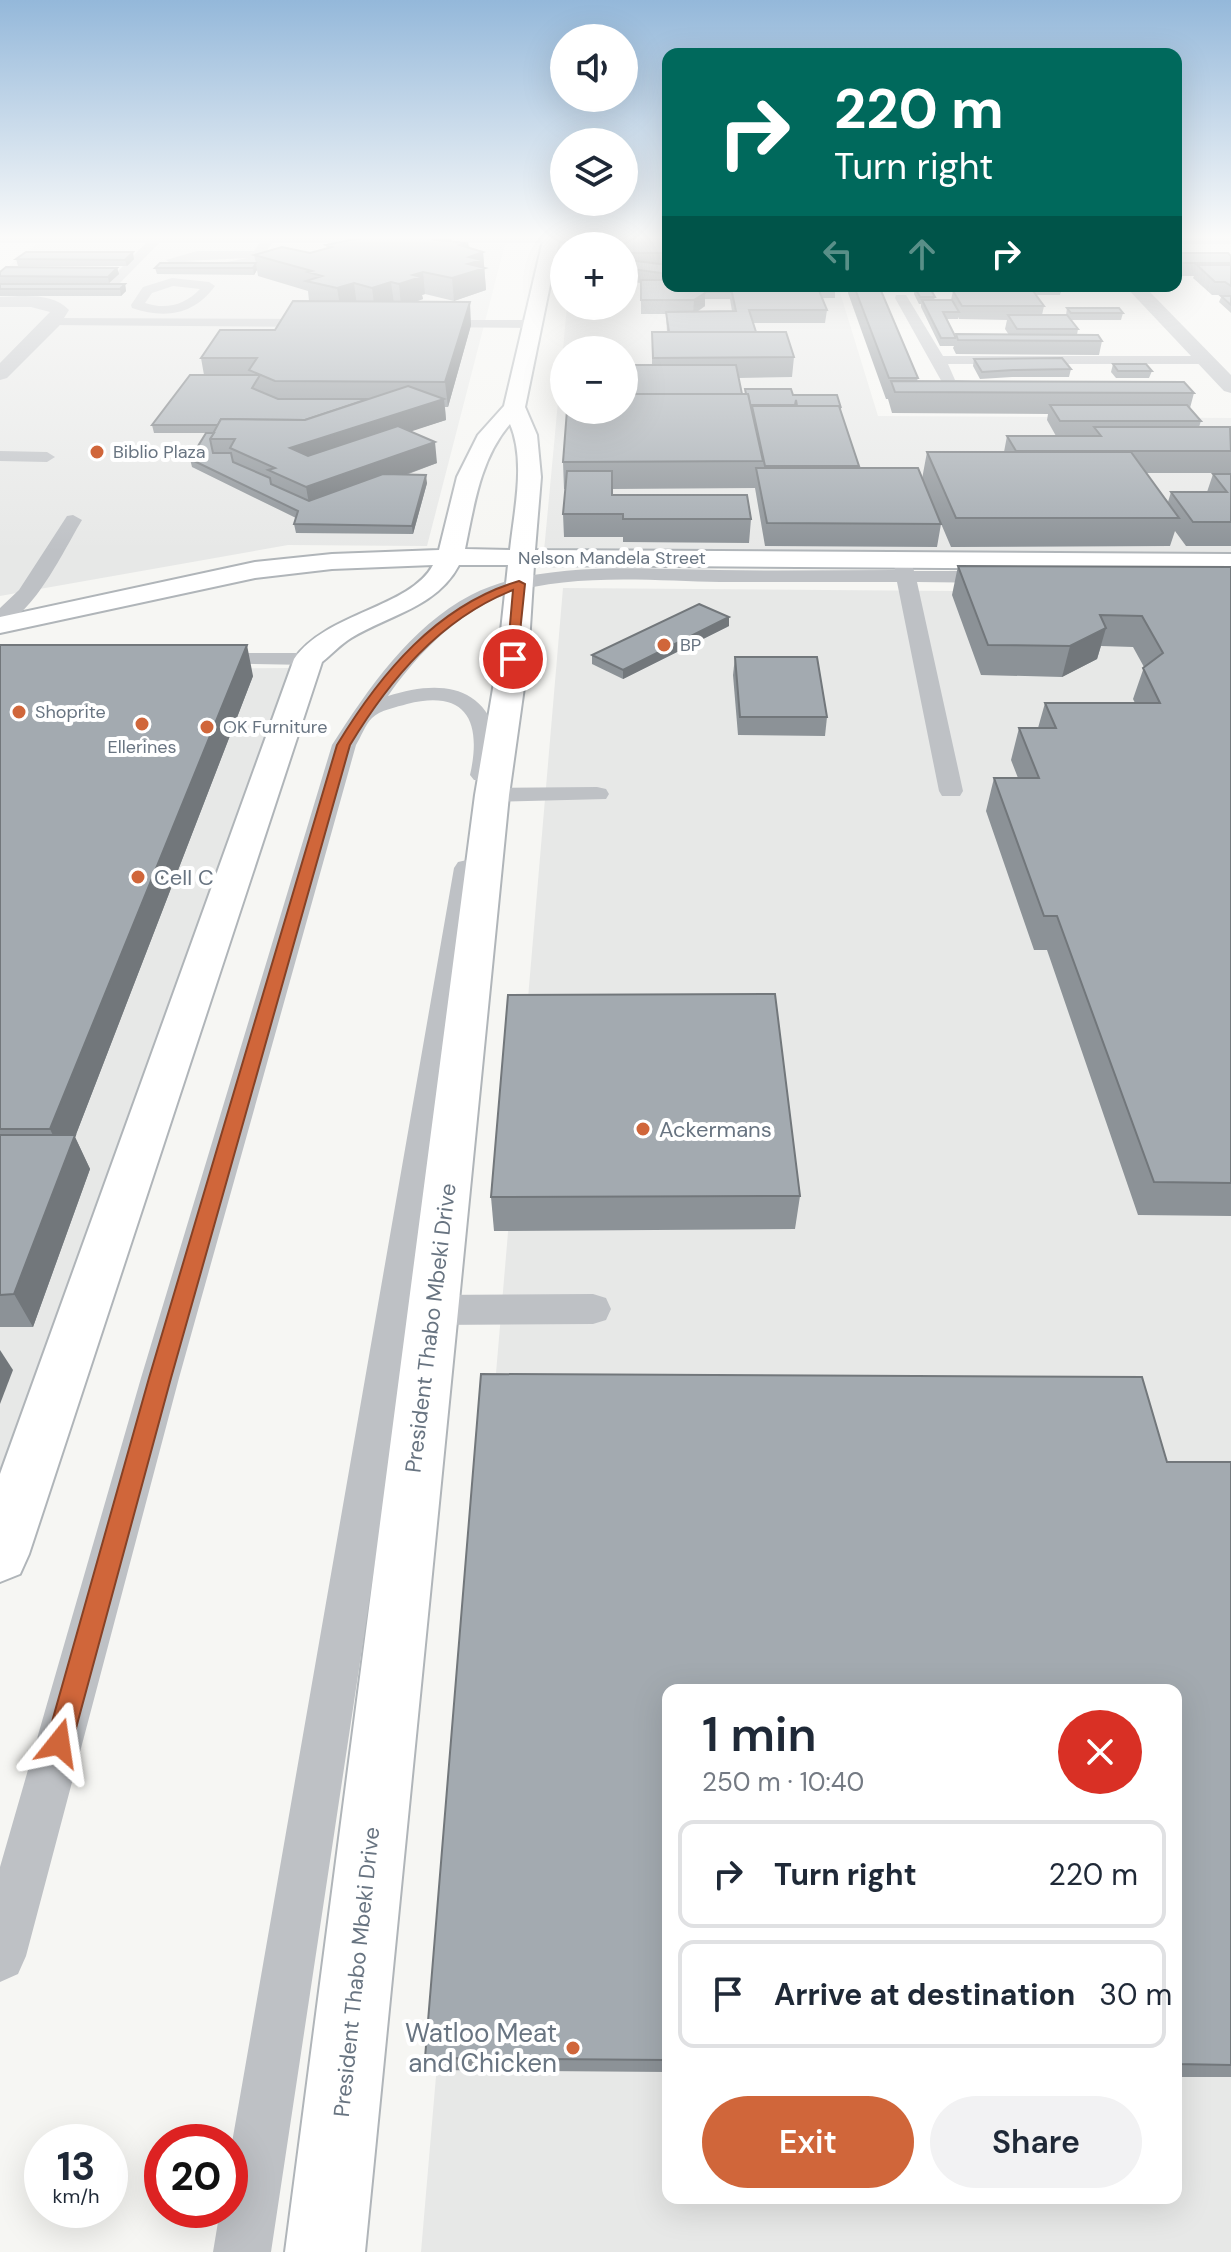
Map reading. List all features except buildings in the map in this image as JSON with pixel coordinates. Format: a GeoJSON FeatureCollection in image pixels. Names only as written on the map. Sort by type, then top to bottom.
{"type":"FeatureCollection","features":[{"type":"Feature","properties":{"kind":"street"},"geometry":{"type":"LineString","coordinates":[[1,372],[33,341]]}},
{"type":"Feature","properties":{"kind":"street"},"geometry":{"type":"LineString","coordinates":[[0,1554],[309,659],[339,633],[418,595],[440,576],[450,557],[469,477],[489,435],[514,407],[529,341]]}},
{"type":"Feature","properties":{"kind":"street"},"geometry":{"type":"LineString","coordinates":[[1187,341],[1231,387]]}},
{"type":"Feature","properties":{"kind":"street","name":"President Thabo Mbeki Drive"},"geometry":{"type":"LineString","coordinates":[[325,2252],[431,1310],[492,795],[513,659],[529,477],[526,435],[514,407]]}},
{"type":"Feature","properties":{"kind":"street","name":"Nelson Mandela Street"},"geometry":{"type":"LineString","coordinates":[[0,625],[181,584],[293,565],[450,557],[520,571],[1231,562]]}},
{"type":"Feature","properties":{"kind":"lane"},"geometry":{"type":"LineString","coordinates":[[927,341],[950,384],[1002,385]]}},
{"type":"Feature","properties":{"kind":"lane"},"geometry":{"type":"LineString","coordinates":[[939,360],[1205,360]]}},
{"type":"Feature","properties":{"kind":"lane"},"geometry":{"type":"LineString","coordinates":[[0,456],[47,457]]}},
{"type":"Feature","properties":{"kind":"lane"},"geometry":{"type":"LineString","coordinates":[[0,619],[27,594],[73,520]]}},
{"type":"Feature","properties":{"kind":"lane"},"geometry":{"type":"LineString","coordinates":[[951,791],[904,568],[1231,578]]}},
{"type":"Feature","properties":{"kind":"lane"},"geometry":{"type":"LineString","coordinates":[[0,1956],[160,1378],[344,745],[396,670],[434,632],[520,571]]}},
{"type":"Feature","properties":{"kind":"lane"},"geometry":{"type":"LineString","coordinates":[[190,659],[309,659]]}},
{"type":"Feature","properties":{"kind":"lane"},"geometry":{"type":"LineString","coordinates":[[242,2252],[488,741],[479,712],[458,697],[423,692],[389,700],[364,712]]}},
{"type":"Feature","properties":{"kind":"lane"},"geometry":{"type":"LineString","coordinates":[[492,795],[597,794]]}},
{"type":"Feature","properties":{"kind":"lane"},"geometry":{"type":"LineString","coordinates":[[431,1310],[593,1309]]}},
{"type":"Feature","properties":{"kind":"shaded area"},"geometry":{"type":"Polygon","coordinates":[[[0,341],[480,341],[427,546],[288,545],[0,596],[0,341]]]}},
{"type":"Feature","properties":{"kind":"shaded area"},"geometry":{"type":"Polygon","coordinates":[[[638,341],[855,341],[878,416],[1231,418],[1231,552],[544,551],[556,424],[638,424],[638,341]]]}},
{"type":"Feature","properties":{"kind":"shaded area"},"geometry":{"type":"Polygon","coordinates":[[[563,588],[1231,593],[1231,2252],[421,2252],[563,588]]]}},
{"type":"Feature","properties":{"kind":"shaded area"},"geometry":{"type":"Polygon","coordinates":[[[290,668],[0,1472],[0,670],[290,668]]]}},
{"type":"Feature","properties":{"kind":"place","name":"Biblio Plaza"},"geometry":{"type":"Point","coordinates":[97,452]}},
{"type":"Feature","properties":{"kind":"place","name":"BP"},"geometry":{"type":"Point","coordinates":[664,645]}},
{"type":"Feature","properties":{"kind":"place","name":"Shoprite"},"geometry":{"type":"Point","coordinates":[19,712]}},
{"type":"Feature","properties":{"kind":"place","name":"Ellerines"},"geometry":{"type":"Point","coordinates":[142,724]}},
{"type":"Feature","properties":{"kind":"place","name":"OK Furniture"},"geometry":{"type":"Point","coordinates":[207,727]}},
{"type":"Feature","properties":{"kind":"place","name":"Cell C"},"geometry":{"type":"Point","coordinates":[138,877]}},
{"type":"Feature","properties":{"kind":"place","name":"Ackermans"},"geometry":{"type":"Point","coordinates":[643,1129]}},
{"type":"Feature","properties":{"kind":"place","name":"Watloo Meat and Chicken"},"geometry":{"type":"Point","coordinates":[573,2048]}},
{"type":"Feature","properties":{"kind":"route"},"geometry":{"type":"LineString","coordinates":[[59,1743],[160,1378],[344,745],[396,670],[434,632],[479,600],[519,584],[513,659]]}}]}
